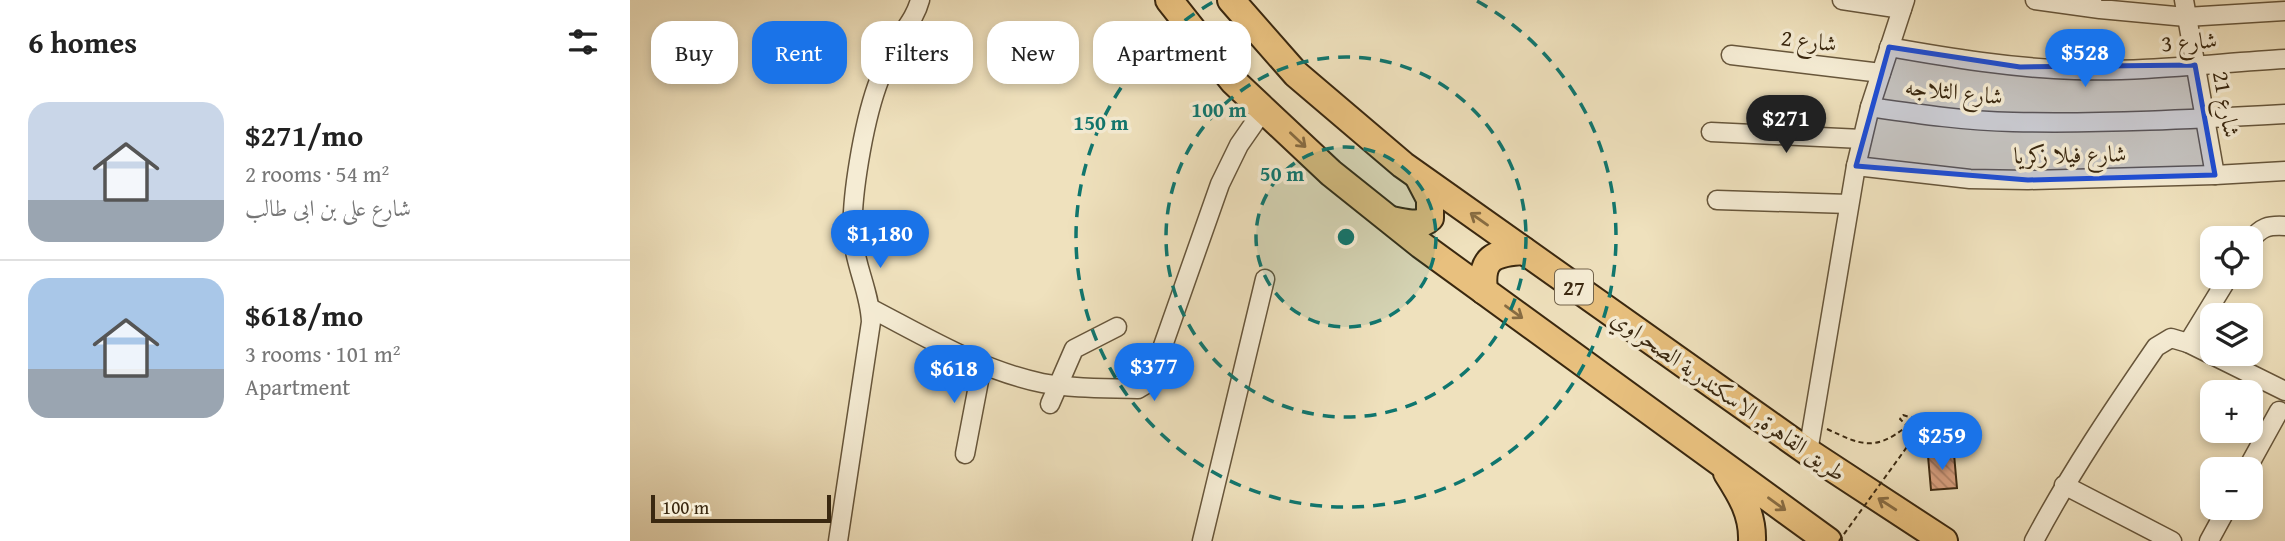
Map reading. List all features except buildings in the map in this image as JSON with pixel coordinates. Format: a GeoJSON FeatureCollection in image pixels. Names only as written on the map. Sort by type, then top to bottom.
{"type":"FeatureCollection","features":[{"type":"Feature","properties":{"kind":"highway","name":"27"},"geometry":{"type":"LineString","coordinates":[[1169,0],[1233,81],[1331,173],[1421,245],[1828,541]]}},
{"type":"Feature","properties":{"kind":"highway","name":"طريق القاهرة, الاسكندرية الصحراوي"},"geometry":{"type":"LineString","coordinates":[[1231,0],[1296,74],[1348,121],[1419,177],[1808,452],[1944,541]]}},
{"type":"Feature","properties":{"kind":"highway"},"geometry":{"type":"LineString","coordinates":[[1391,220],[1426,223],[1430,218],[1430,199],[1419,177]]}},
{"type":"Feature","properties":{"kind":"highway"},"geometry":{"type":"LineString","coordinates":[[1484,291],[1482,274],[1493,257],[1502,252],[1524,251]]}},
{"type":"Feature","properties":{"kind":"highway"},"geometry":{"type":"LineString","coordinates":[[1720,463],[1745,501],[1752,541]]}},
{"type":"Feature","properties":{"kind":"street"},"geometry":{"type":"LineString","coordinates":[[838,541],[870,337],[870,308],[853,239],[855,194],[869,111],[877,85],[920,0]]}},
{"type":"Feature","properties":{"kind":"street"},"geometry":{"type":"LineString","coordinates":[[1808,452],[1856,166],[1870,107],[1904,5],[1842,0]]}},
{"type":"Feature","properties":{"kind":"street"},"geometry":{"type":"LineString","coordinates":[[2035,0],[2100,9],[2285,11]]}},
{"type":"Feature","properties":{"kind":"street","name":"شارع 21"},"geometry":{"type":"LineString","coordinates":[[2185,8],[2215,175]]}},
{"type":"Feature","properties":{"kind":"street","name":"شارع 3"},"geometry":{"type":"LineString","coordinates":[[1889,47],[1963,61],[2020,67],[2112,69],[2285,59]]}},
{"type":"Feature","properties":{"kind":"street","name":"شارع 2"},"geometry":{"type":"LineString","coordinates":[[1731,55],[1881,73]]}},
{"type":"Feature","properties":{"kind":"street","name":"شارع الثلاجه"},"geometry":{"type":"LineString","coordinates":[[1870,107],[1938,117],[2011,122],[2285,114]]}},
{"type":"Feature","properties":{"kind":"street"},"geometry":{"type":"LineString","coordinates":[[870,308],[982,365],[1038,382],[1138,389],[1148,383],[1220,184],[1239,145],[1264,109]]}},
{"type":"Feature","properties":{"kind":"street"},"geometry":{"type":"LineString","coordinates":[[1711,132],[1862,139]]}},
{"type":"Feature","properties":{"kind":"street","name":"شارع فيلا زكريا"},"geometry":{"type":"LineString","coordinates":[[1856,166],[1970,179],[2028,180],[2285,171]]}},
{"type":"Feature","properties":{"kind":"street"},"geometry":{"type":"LineString","coordinates":[[1717,200],[1849,204]]}},
{"type":"Feature","properties":{"kind":"street"},"geometry":{"type":"LineString","coordinates":[[2263,228],[2268,225],[2285,226]]}},
{"type":"Feature","properties":{"kind":"street"},"geometry":{"type":"LineString","coordinates":[[1202,541],[1265,279]]}},
{"type":"Feature","properties":{"kind":"street"},"geometry":{"type":"LineString","coordinates":[[2188,343],[2221,289]]}},
{"type":"Feature","properties":{"kind":"street"},"geometry":{"type":"LineString","coordinates":[[1050,404],[1074,349],[1117,327]]}},
{"type":"Feature","properties":{"kind":"street"},"geometry":{"type":"LineString","coordinates":[[2034,541],[2064,485],[2156,347],[2171,338],[2188,343],[2285,391]]}},
{"type":"Feature","properties":{"kind":"street"},"geometry":{"type":"LineString","coordinates":[[965,453],[982,365]]}},
{"type":"Feature","properties":{"kind":"street"},"geometry":{"type":"LineString","coordinates":[[2253,457],[2278,411]]}},
{"type":"Feature","properties":{"kind":"street"},"geometry":{"type":"LineString","coordinates":[[2064,485],[2172,541]]}},
{"type":"Feature","properties":{"kind":"street"},"geometry":{"type":"LineString","coordinates":[[2209,541],[2220,520]]}},
{"type":"Feature","properties":{"kind":"path"},"geometry":{"type":"LineString","coordinates":[[1813,422],[1852,441],[1866,444],[1880,443],[1892,438],[1907,426],[1900,419],[1903,415],[1925,422],[1839,541]]}},
{"type":"Feature","properties":{"kind":"highlighted area"},"geometry":{"type":"Polygon","coordinates":[[[1889,47],[2020,67],[2195,65],[2215,175],[2028,180],[1856,166],[1889,47]]]}}]}
